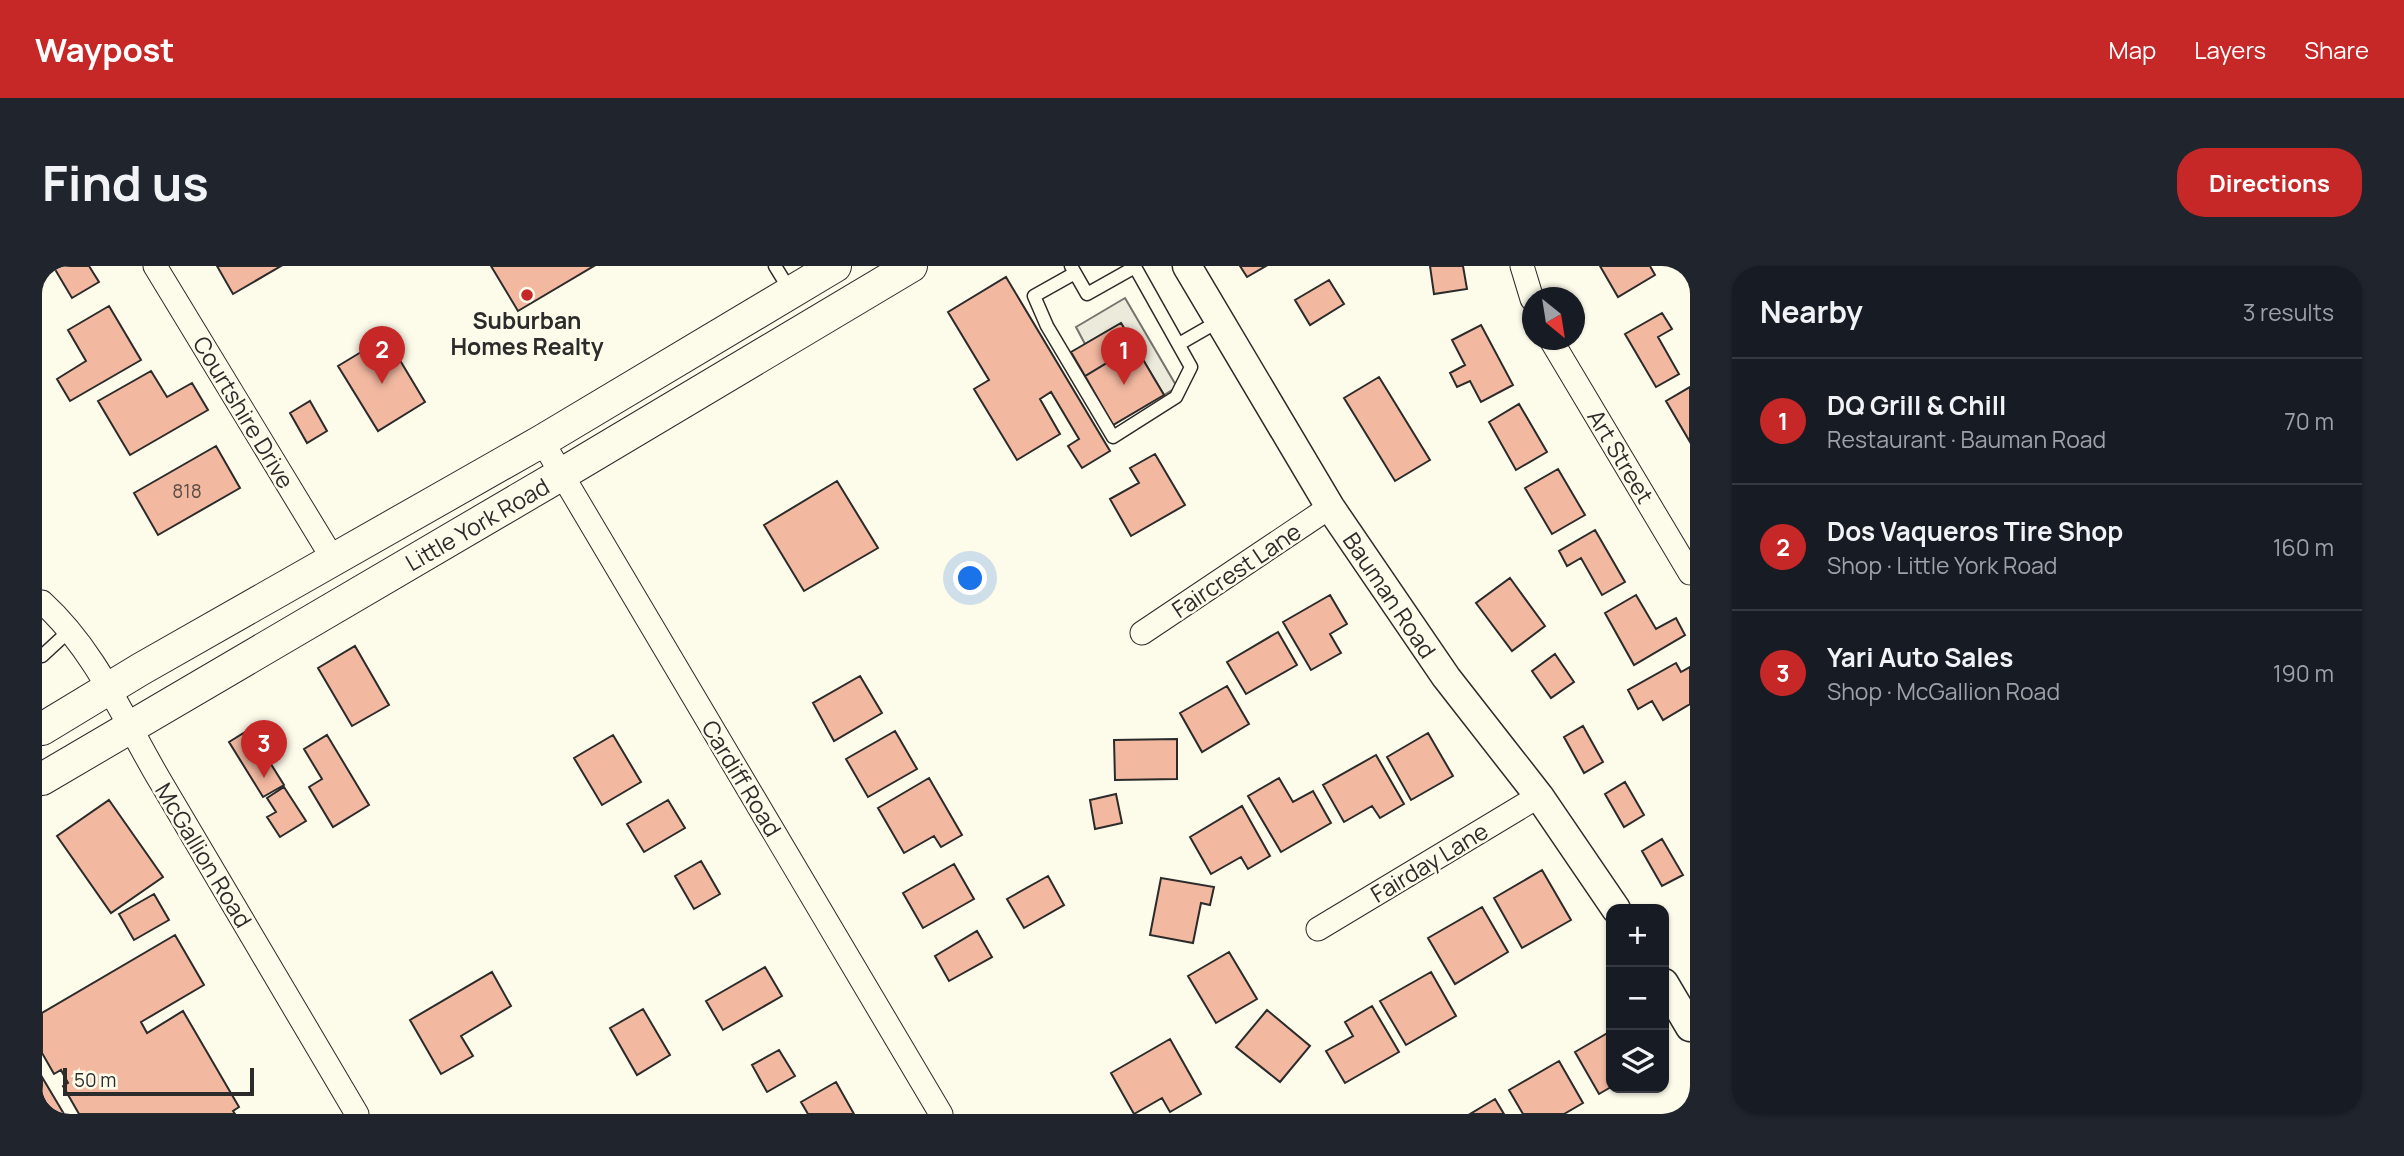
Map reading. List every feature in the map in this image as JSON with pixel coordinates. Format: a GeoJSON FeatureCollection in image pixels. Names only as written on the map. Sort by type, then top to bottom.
{"type":"FeatureCollection","features":[{"type":"Feature","properties":{"kind":"main road","name":"Little York Road"},"geometry":{"type":"LineString","coordinates":[[42,729],[542,441],[783,279],[835,266]]}},
{"type":"Feature","properties":{"kind":"main road","name":"Little York Road"},"geometry":{"type":"LineString","coordinates":[[42,779],[911,266]]}},
{"type":"Feature","properties":{"kind":"street","name":"Courtshire Drive"},"geometry":{"type":"LineString","coordinates":[[155,266],[333,559]]}},
{"type":"Feature","properties":{"kind":"street","name":"Bauman Road"},"geometry":{"type":"LineString","coordinates":[[1187,266],[1330,507],[1446,677],[1539,796],[1613,904]]}},
{"type":"Feature","properties":{"kind":"street"},"geometry":{"type":"LineString","coordinates":[[1522,266],[1528,287]]}},
{"type":"Feature","properties":{"kind":"street","name":"Art Street"},"geometry":{"type":"LineString","coordinates":[[1557,350],[1690,573]]}},
{"type":"Feature","properties":{"kind":"street","name":"Cardiff Road"},"geometry":{"type":"LineString","coordinates":[[542,441],[941,1114]]}},
{"type":"Feature","properties":{"kind":"street","name":"Faircrest Lane"},"geometry":{"type":"LineString","coordinates":[[1142,633],[1330,507]]}},
{"type":"Feature","properties":{"kind":"street","name":"McGallion Road"},"geometry":{"type":"LineString","coordinates":[[42,602],[93,661],[357,1114]]}},
{"type":"Feature","properties":{"kind":"street","name":"Fairday Lane"},"geometry":{"type":"LineString","coordinates":[[1318,929],[1539,796]]}},
{"type":"Feature","properties":{"kind":"street"},"geometry":{"type":"LineString","coordinates":[[1669,992],[1690,1027]]}},
{"type":"Feature","properties":{"kind":"lane"},"geometry":{"type":"LineString","coordinates":[[1135,267],[1179,344],[1191,367],[1176,397],[1113,437],[1047,327],[1034,296],[1073,269],[1087,294],[1135,267]]}},
{"type":"Feature","properties":{"kind":"lane"},"geometry":{"type":"LineString","coordinates":[[1179,344],[1219,321]]}},
{"type":"Feature","properties":{"kind":"lane"},"geometry":{"type":"LineString","coordinates":[[42,656],[69,631]]}},
{"type":"Feature","properties":{"kind":"shaded area"},"geometry":{"type":"Polygon","coordinates":[[[1125,298],[1177,387],[1164,395],[1121,323],[1085,344],[1076,327],[1125,298]]]}},
{"type":"Feature","properties":{"kind":"building"},"geometry":{"type":"Polygon","coordinates":[[[53,266],[89,266],[99,282],[72,298],[53,266]]]}},
{"type":"Feature","properties":{"kind":"building"},"geometry":{"type":"Polygon","coordinates":[[[217,266],[281,266],[233,294],[217,266]]]}},
{"type":"Feature","properties":{"kind":"building","name":"Suburban Homes Realty"},"geometry":{"type":"Polygon","coordinates":[[[491,266],[594,266],[518,311],[491,266]]]}},
{"type":"Feature","properties":{"kind":"building"},"geometry":{"type":"Polygon","coordinates":[[[1240,266],[1266,266],[1247,277],[1240,266]]]}},
{"type":"Feature","properties":{"kind":"building"},"geometry":{"type":"Polygon","coordinates":[[[1430,266],[1463,266],[1467,289],[1434,294],[1430,266]]]}},
{"type":"Feature","properties":{"kind":"building"},"geometry":{"type":"Polygon","coordinates":[[[1600,266],[1650,266],[1655,275],[1618,297],[1600,266]]]}},
{"type":"Feature","properties":{"kind":"building"},"geometry":{"type":"Polygon","coordinates":[[[1006,277],[1110,451],[1082,468],[1068,446],[1079,439],[1051,392],[1040,399],[1060,434],[1017,460],[974,389],[989,380],[948,312],[1006,277]]]}},
{"type":"Feature","properties":{"kind":"building"},"geometry":{"type":"Polygon","coordinates":[[[1329,280],[1344,304],[1310,325],[1295,300],[1329,280]]]}},
{"type":"Feature","properties":{"kind":"building"},"geometry":{"type":"Polygon","coordinates":[[[109,306],[141,360],[70,401],[57,379],[86,361],[68,330],[109,306]]]}},
{"type":"Feature","properties":{"kind":"building"},"geometry":{"type":"Polygon","coordinates":[[[1662,313],[1672,329],[1658,337],[1679,374],[1656,387],[1625,334],[1662,313]]]}},
{"type":"Feature","properties":{"kind":"building"},"geometry":{"type":"Polygon","coordinates":[[[1121,323],[1135,346],[1085,376],[1071,352],[1121,323]]]}},
{"type":"Feature","properties":{"kind":"building"},"geometry":{"type":"Polygon","coordinates":[[[1481,325],[1513,385],[1481,402],[1470,381],[1457,387],[1450,373],[1465,365],[1452,340],[1481,325]]]}},
{"type":"Feature","properties":{"kind":"building"},"geometry":{"type":"Polygon","coordinates":[[[386,337],[425,402],[378,431],[338,366],[386,337]]]}},
{"type":"Feature","properties":{"kind":"building"},"geometry":{"type":"Polygon","coordinates":[[[1135,346],[1164,395],[1113,425],[1085,376],[1135,346]]]}},
{"type":"Feature","properties":{"kind":"building"},"geometry":{"type":"Polygon","coordinates":[[[151,371],[167,397],[192,383],[208,410],[130,455],[98,401],[151,371]]]}},
{"type":"Feature","properties":{"kind":"building"},"geometry":{"type":"Polygon","coordinates":[[[1379,377],[1430,460],[1395,481],[1344,398],[1379,377]]]}},
{"type":"Feature","properties":{"kind":"building"},"geometry":{"type":"Polygon","coordinates":[[[1690,387],[1690,442],[1666,401],[1690,387]]]}},
{"type":"Feature","properties":{"kind":"building"},"geometry":{"type":"Polygon","coordinates":[[[310,401],[327,431],[307,443],[290,413],[310,401]]]}},
{"type":"Feature","properties":{"kind":"building"},"geometry":{"type":"Polygon","coordinates":[[[1519,404],[1547,452],[1516,470],[1489,422],[1519,404]]]}},
{"type":"Feature","properties":{"kind":"building"},"geometry":{"type":"Polygon","coordinates":[[[216,446],[240,488],[158,535],[134,493],[216,446]]]}},
{"type":"Feature","properties":{"kind":"building"},"geometry":{"type":"Polygon","coordinates":[[[1155,454],[1185,505],[1131,536],[1110,499],[1139,483],[1130,468],[1155,454]]]}},
{"type":"Feature","properties":{"kind":"building"},"geometry":{"type":"Polygon","coordinates":[[[1558,469],[1585,515],[1552,534],[1525,488],[1558,469]]]}},
{"type":"Feature","properties":{"kind":"building"},"geometry":{"type":"Polygon","coordinates":[[[837,481],[878,548],[804,591],[764,525],[837,481]]]}},
{"type":"Feature","properties":{"kind":"building"},"geometry":{"type":"Polygon","coordinates":[[[1595,530],[1625,582],[1602,595],[1581,558],[1567,566],[1559,551],[1595,530]]]}},
{"type":"Feature","properties":{"kind":"building"},"geometry":{"type":"Polygon","coordinates":[[[1510,578],[1545,626],[1512,651],[1476,603],[1510,578]]]}},
{"type":"Feature","properties":{"kind":"building"},"geometry":{"type":"Polygon","coordinates":[[[1330,595],[1347,624],[1330,634],[1341,653],[1311,670],[1283,622],[1330,595]]]}},
{"type":"Feature","properties":{"kind":"building"},"geometry":{"type":"Polygon","coordinates":[[[1636,595],[1656,629],[1676,618],[1685,635],[1634,665],[1605,613],[1636,595]]]}},
{"type":"Feature","properties":{"kind":"building"},"geometry":{"type":"Polygon","coordinates":[[[1278,632],[1297,665],[1246,694],[1227,662],[1278,632]]]}},
{"type":"Feature","properties":{"kind":"building"},"geometry":{"type":"Polygon","coordinates":[[[355,646],[389,705],[352,726],[318,668],[355,646]]]}},
{"type":"Feature","properties":{"kind":"building"},"geometry":{"type":"Polygon","coordinates":[[[1555,654],[1574,682],[1551,698],[1532,671],[1555,654]]]}},
{"type":"Feature","properties":{"kind":"building"},"geometry":{"type":"Polygon","coordinates":[[[1676,663],[1681,672],[1690,667],[1690,704],[1663,720],[1652,701],[1638,709],[1628,690],[1676,663]]]}},
{"type":"Feature","properties":{"kind":"building"},"geometry":{"type":"Polygon","coordinates":[[[860,676],[882,713],[834,741],[813,703],[860,676]]]}},
{"type":"Feature","properties":{"kind":"building"},"geometry":{"type":"Polygon","coordinates":[[[1227,686],[1249,724],[1202,752],[1180,713],[1227,686]]]}},
{"type":"Feature","properties":{"kind":"building"},"geometry":{"type":"Polygon","coordinates":[[[255,726],[274,758],[269,761],[284,785],[263,797],[229,742],[255,726]]]}},
{"type":"Feature","properties":{"kind":"building"},"geometry":{"type":"Polygon","coordinates":[[[1583,726],[1603,762],[1584,773],[1564,737],[1583,726]]]}},
{"type":"Feature","properties":{"kind":"building"},"geometry":{"type":"Polygon","coordinates":[[[895,731],[917,769],[868,797],[846,759],[895,731]]]}},
{"type":"Feature","properties":{"kind":"building"},"geometry":{"type":"Polygon","coordinates":[[[1428,733],[1453,776],[1411,800],[1387,757],[1428,733]]]}},
{"type":"Feature","properties":{"kind":"building"},"geometry":{"type":"Polygon","coordinates":[[[327,735],[369,805],[333,827],[309,787],[322,779],[304,749],[327,735]]]}},
{"type":"Feature","properties":{"kind":"building"},"geometry":{"type":"Polygon","coordinates":[[[613,735],[641,782],[602,805],[574,758],[613,735]]]}},
{"type":"Feature","properties":{"kind":"building"},"geometry":{"type":"Polygon","coordinates":[[[1177,739],[1177,779],[1115,780],[1114,740],[1177,739]]]}},
{"type":"Feature","properties":{"kind":"building"},"geometry":{"type":"Polygon","coordinates":[[[1376,755],[1404,804],[1380,818],[1372,806],[1344,822],[1323,785],[1376,755]]]}},
{"type":"Feature","properties":{"kind":"building"},"geometry":{"type":"Polygon","coordinates":[[[929,778],[962,835],[941,847],[934,836],[904,853],[878,808],[929,778]]]}},
{"type":"Feature","properties":{"kind":"building"},"geometry":{"type":"Polygon","coordinates":[[[1279,778],[1293,802],[1313,791],[1331,823],[1281,852],[1248,796],[1279,778]]]}},
{"type":"Feature","properties":{"kind":"building"},"geometry":{"type":"Polygon","coordinates":[[[1625,782],[1644,815],[1624,827],[1605,794],[1625,782]]]}},
{"type":"Feature","properties":{"kind":"building"},"geometry":{"type":"Polygon","coordinates":[[[284,787],[306,821],[280,837],[267,817],[276,812],[267,798],[284,787]]]}},
{"type":"Feature","properties":{"kind":"building"},"geometry":{"type":"Polygon","coordinates":[[[1116,794],[1122,823],[1095,829],[1090,800],[1116,794]]]}},
{"type":"Feature","properties":{"kind":"building"},"geometry":{"type":"Polygon","coordinates":[[[109,800],[163,877],[111,913],[57,836],[109,800]]]}},
{"type":"Feature","properties":{"kind":"building"},"geometry":{"type":"Polygon","coordinates":[[[668,800],[685,828],[644,852],[627,824],[668,800]]]}},
{"type":"Feature","properties":{"kind":"building"},"geometry":{"type":"Polygon","coordinates":[[[1242,806],[1270,856],[1248,869],[1241,857],[1211,874],[1190,837],[1242,806]]]}},
{"type":"Feature","properties":{"kind":"building"},"geometry":{"type":"Polygon","coordinates":[[[1662,839],[1683,875],[1662,886],[1642,851],[1662,839]]]}},
{"type":"Feature","properties":{"kind":"building"},"geometry":{"type":"Polygon","coordinates":[[[701,861],[720,894],[694,909],[675,876],[701,861]]]}},
{"type":"Feature","properties":{"kind":"building"},"geometry":{"type":"Polygon","coordinates":[[[954,864],[974,899],[923,928],[903,893],[954,864]]]}},
{"type":"Feature","properties":{"kind":"building"},"geometry":{"type":"Polygon","coordinates":[[[1542,870],[1571,920],[1522,948],[1494,898],[1542,870]]]}},
{"type":"Feature","properties":{"kind":"building"},"geometry":{"type":"Polygon","coordinates":[[[1048,876],[1064,905],[1024,928],[1007,899],[1048,876]]]}},
{"type":"Feature","properties":{"kind":"building"},"geometry":{"type":"Polygon","coordinates":[[[1161,878],[1214,887],[1210,905],[1201,903],[1193,943],[1150,935],[1161,878]]]}},
{"type":"Feature","properties":{"kind":"building"},"geometry":{"type":"Polygon","coordinates":[[[154,894],[169,920],[134,940],[119,914],[154,894]]]}},
{"type":"Feature","properties":{"kind":"building"},"geometry":{"type":"Polygon","coordinates":[[[1482,907],[1508,952],[1455,984],[1428,938],[1482,907]]]}},
{"type":"Feature","properties":{"kind":"building"},"geometry":{"type":"Polygon","coordinates":[[[977,931],[992,957],[949,981],[935,956],[977,931]]]}},
{"type":"Feature","properties":{"kind":"building"},"geometry":{"type":"Polygon","coordinates":[[[175,935],[204,985],[141,1022],[147,1033],[183,1011],[239,1107],[233,1111],[235,1114],[79,1114],[63,1086],[68,1083],[61,1070],[54,1074],[42,1053],[42,1013],[175,935]]]}},
{"type":"Feature","properties":{"kind":"building"},"geometry":{"type":"Polygon","coordinates":[[[1229,952],[1257,999],[1216,1023],[1188,976],[1229,952]]]}},
{"type":"Feature","properties":{"kind":"building"},"geometry":{"type":"Polygon","coordinates":[[[765,967],[782,996],[723,1030],[706,1001],[765,967]]]}},
{"type":"Feature","properties":{"kind":"building"},"geometry":{"type":"Polygon","coordinates":[[[492,972],[511,1006],[461,1036],[473,1056],[441,1074],[410,1020],[492,972]]]}},
{"type":"Feature","properties":{"kind":"building"},"geometry":{"type":"Polygon","coordinates":[[[1431,972],[1456,1016],[1406,1045],[1380,1001],[1431,972]]]}},
{"type":"Feature","properties":{"kind":"building"},"geometry":{"type":"Polygon","coordinates":[[[1372,1006],[1399,1052],[1345,1083],[1326,1051],[1353,1036],[1345,1022],[1372,1006]]]}},
{"type":"Feature","properties":{"kind":"building"},"geometry":{"type":"Polygon","coordinates":[[[643,1009],[670,1055],[637,1075],[610,1028],[643,1009]]]}},
{"type":"Feature","properties":{"kind":"building"},"geometry":{"type":"Polygon","coordinates":[[[1267,1010],[1310,1046],[1280,1082],[1236,1047],[1267,1010]]]}},
{"type":"Feature","properties":{"kind":"building"},"geometry":{"type":"Polygon","coordinates":[[[1606,1034],[1606,1090],[1599,1094],[1575,1052],[1606,1034]]]}},
{"type":"Feature","properties":{"kind":"building"},"geometry":{"type":"Polygon","coordinates":[[[1170,1039],[1201,1094],[1170,1112],[1162,1098],[1134,1114],[1111,1073],[1170,1039]]]}},
{"type":"Feature","properties":{"kind":"building"},"geometry":{"type":"Polygon","coordinates":[[[779,1050],[795,1076],[767,1092],[752,1065],[779,1050]]]}},
{"type":"Feature","properties":{"kind":"building"},"geometry":{"type":"Polygon","coordinates":[[[1559,1061],[1583,1103],[1564,1114],[1523,1114],[1509,1090],[1559,1061]]]}},
{"type":"Feature","properties":{"kind":"building"},"geometry":{"type":"Polygon","coordinates":[[[42,1077],[64,1114],[42,1114],[42,1077]]]}},
{"type":"Feature","properties":{"kind":"building"},"geometry":{"type":"Polygon","coordinates":[[[836,1082],[854,1114],[808,1114],[801,1102],[836,1082]]]}},
{"type":"Feature","properties":{"kind":"building"},"geometry":{"type":"Polygon","coordinates":[[[1495,1099],[1504,1114],[1470,1114],[1495,1099]]]}},
{"type":"Feature","properties":{"kind":"place","name":"Suburban Homes Realty"},"geometry":{"type":"Point","coordinates":[527,295]}},
{"type":"Feature","properties":{"kind":"place","name":"Dos Vaqueros Tire Shop"},"geometry":{"type":"Point","coordinates":[382,384]}},
{"type":"Feature","properties":{"kind":"place","name":"DQ Grill & Chill"},"geometry":{"type":"Point","coordinates":[1124,385]}},
{"type":"Feature","properties":{"kind":"place","name":"Yari Auto Sales"},"geometry":{"type":"Point","coordinates":[264,778]}}]}
